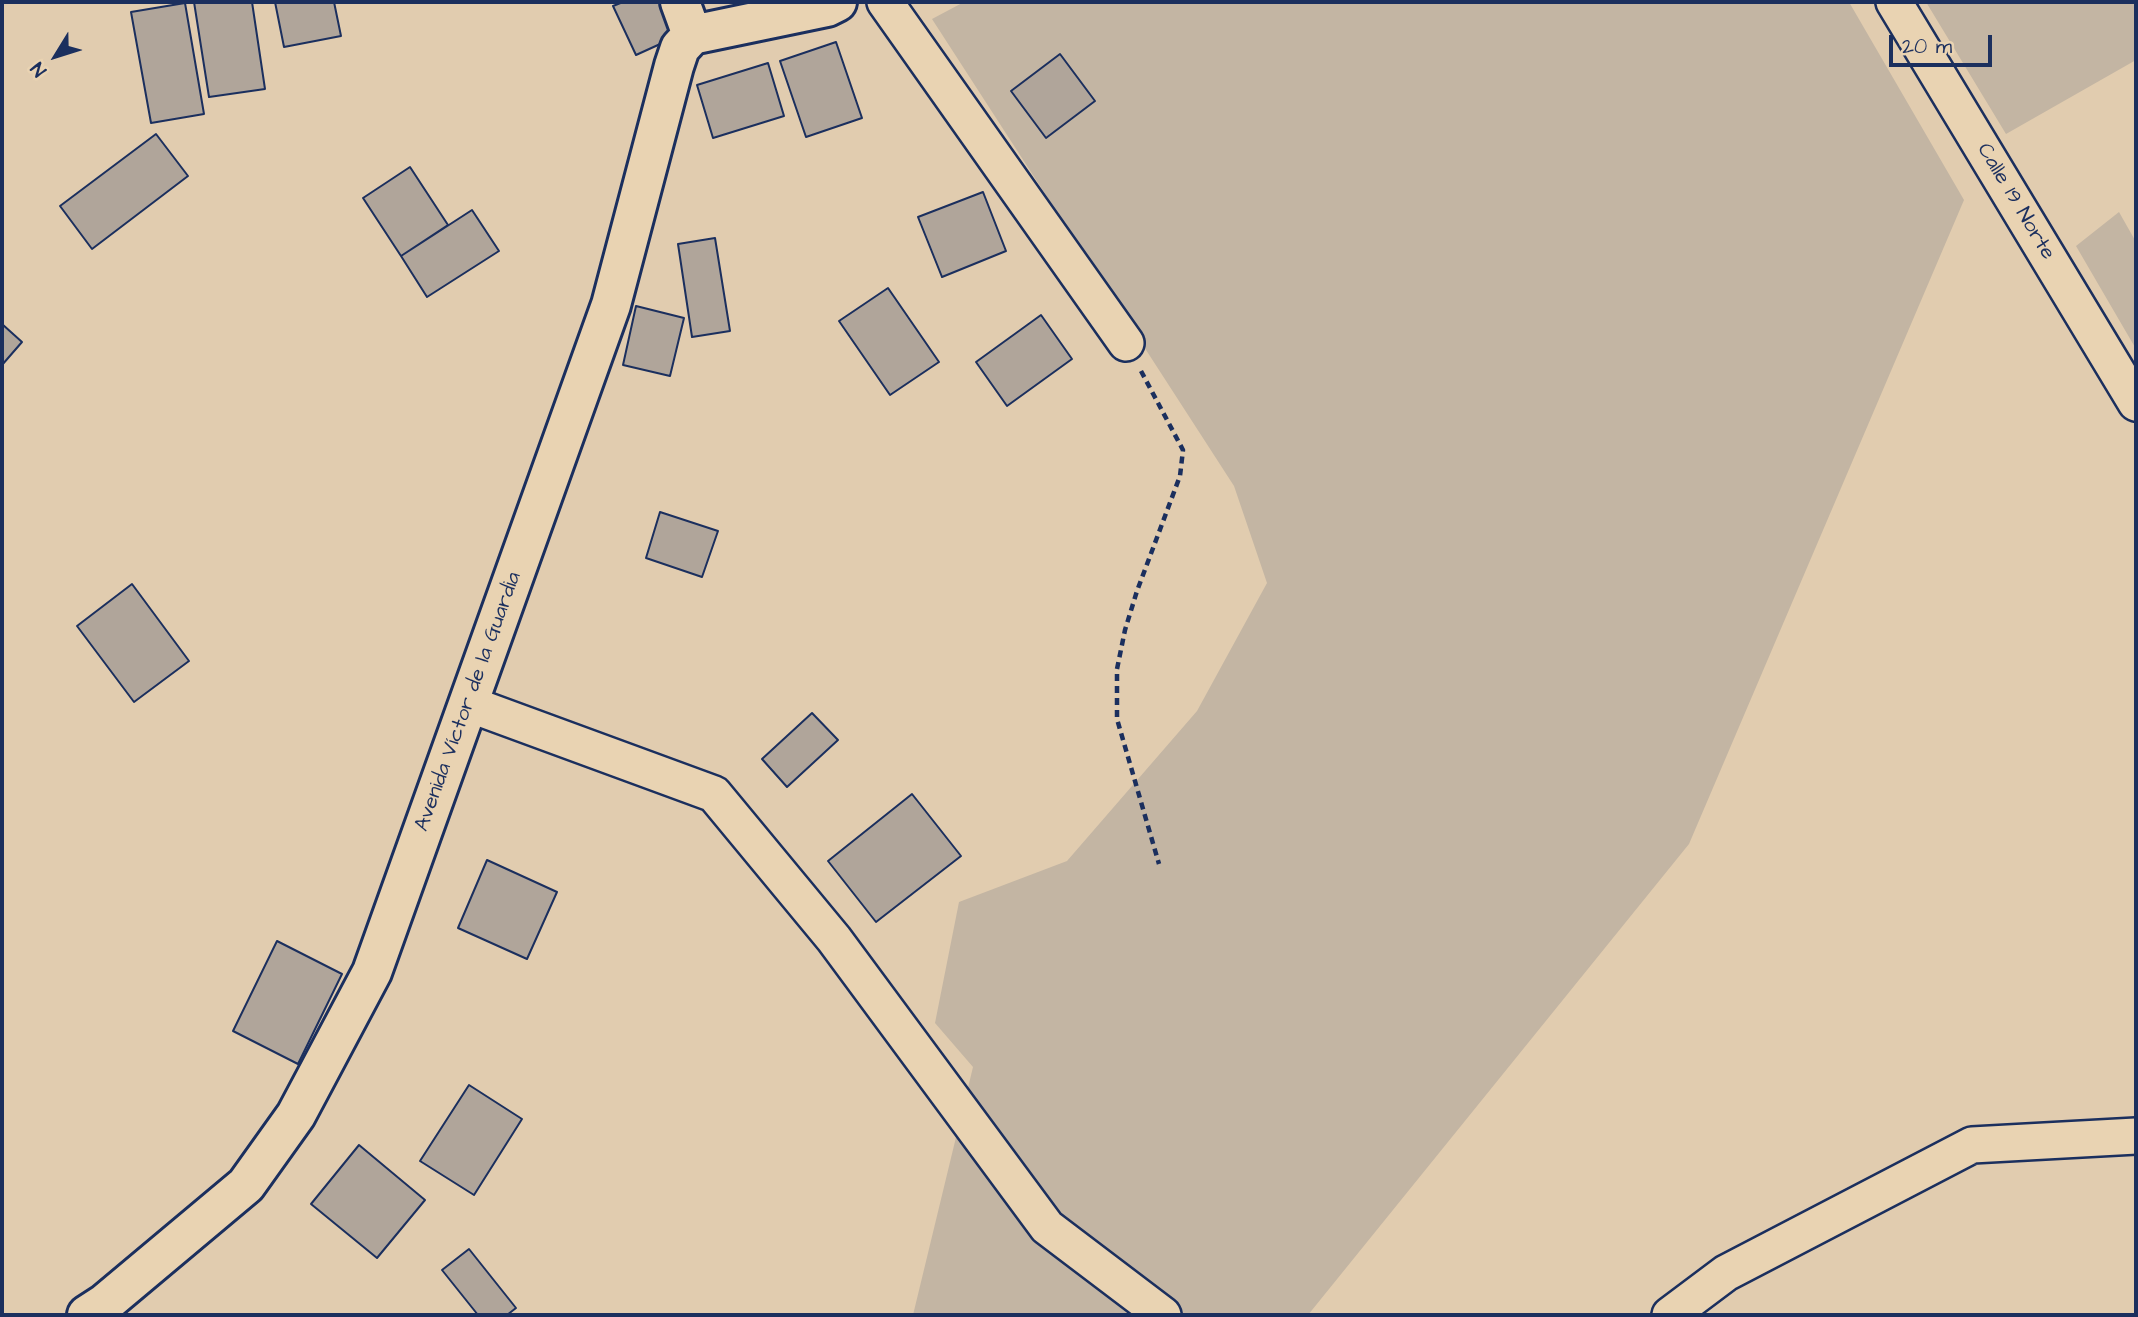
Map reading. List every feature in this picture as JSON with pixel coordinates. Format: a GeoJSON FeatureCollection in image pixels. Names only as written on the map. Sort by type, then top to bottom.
{"type":"FeatureCollection","features":[{"type":"Feature","properties":{"kind":"main road"},"geometry":{"type":"LineString","coordinates":[[686,19],[827,7],[838,2]]}},
{"type":"Feature","properties":{"kind":"main road","name":"Avenida Víctor de la Guardia"},"geometry":{"type":"LineString","coordinates":[[87,1315],[246,1185],[296,1115],[372,972],[611,306],[686,19]]}},
{"type":"Feature","properties":{"kind":"street"},"geometry":{"type":"LineString","coordinates":[[885,2],[1126,343]]}},
{"type":"Feature","properties":{"kind":"street","name":"Calle 19 Norte"},"geometry":{"type":"LineString","coordinates":[[1894,2],[2136,403]]}},
{"type":"Feature","properties":{"kind":"street"},"geometry":{"type":"LineString","coordinates":[[468,704],[715,794],[834,939],[1047,1227],[1163,1315]]}},
{"type":"Feature","properties":{"kind":"street"},"geometry":{"type":"LineString","coordinates":[[1670,1315],[1726,1273],[1972,1144],[2136,1136]]}},
{"type":"Feature","properties":{"kind":"path"},"geometry":{"type":"LineString","coordinates":[[1126,343],[1183,450],[1180,476],[1125,630],[1117,669],[1117,719],[1159,864]]}},
{"type":"Feature","properties":{"kind":"shaded area"},"geometry":{"type":"Polygon","coordinates":[[[964,2],[1849,2],[1964,200],[1689,844],[1308,1315],[913,1315],[973,1067],[935,1023],[959,902],[1067,861],[1197,711],[1267,583],[1234,486],[932,19],[964,2]]]}},
{"type":"Feature","properties":{"kind":"shaded area"},"geometry":{"type":"Polygon","coordinates":[[[1926,2],[2136,2],[2136,60],[2006,134],[1926,2]]]}},
{"type":"Feature","properties":{"kind":"shaded area"},"geometry":{"type":"Polygon","coordinates":[[[2119,212],[2136,242],[2136,349],[2076,246],[2119,212]]]}},
{"type":"Feature","properties":{"kind":"building"},"geometry":{"type":"Polygon","coordinates":[[[194,2],[252,2],[265,89],[209,97],[194,2]]]}},
{"type":"Feature","properties":{"kind":"building"},"geometry":{"type":"Polygon","coordinates":[[[275,2],[334,2],[341,36],[284,47],[275,2]]]}},
{"type":"Feature","properties":{"kind":"building"},"geometry":{"type":"Polygon","coordinates":[[[623,2],[666,2],[680,35],[636,55],[613,6],[623,2]]]}},
{"type":"Feature","properties":{"kind":"building"},"geometry":{"type":"Polygon","coordinates":[[[185,3],[204,114],[151,123],[131,12],[185,3]]]}},
{"type":"Feature","properties":{"kind":"building"},"geometry":{"type":"Polygon","coordinates":[[[836,42],[862,118],[806,137],[780,61],[836,42]]]}},
{"type":"Feature","properties":{"kind":"building"},"geometry":{"type":"Polygon","coordinates":[[[1060,54],[1095,101],[1046,138],[1011,91],[1060,54]]]}},
{"type":"Feature","properties":{"kind":"building"},"geometry":{"type":"Polygon","coordinates":[[[768,63],[784,116],[713,138],[697,85],[768,63]]]}},
{"type":"Feature","properties":{"kind":"building"},"geometry":{"type":"Polygon","coordinates":[[[156,134],[188,176],[92,249],[60,206],[156,134]]]}},
{"type":"Feature","properties":{"kind":"building"},"geometry":{"type":"Polygon","coordinates":[[[410,167],[448,225],[401,256],[363,198],[410,167]]]}},
{"type":"Feature","properties":{"kind":"building"},"geometry":{"type":"Polygon","coordinates":[[[983,192],[1006,251],[942,277],[918,217],[983,192]]]}},
{"type":"Feature","properties":{"kind":"building"},"geometry":{"type":"Polygon","coordinates":[[[472,210],[499,251],[427,297],[401,256],[472,210]]]}},
{"type":"Feature","properties":{"kind":"building"},"geometry":{"type":"Polygon","coordinates":[[[715,238],[730,331],[692,337],[678,244],[715,238]]]}},
{"type":"Feature","properties":{"kind":"building"},"geometry":{"type":"Polygon","coordinates":[[[888,288],[939,362],[890,395],[839,321],[888,288]]]}},
{"type":"Feature","properties":{"kind":"building"},"geometry":{"type":"Polygon","coordinates":[[[636,306],[684,318],[670,376],[623,365],[636,306]]]}},
{"type":"Feature","properties":{"kind":"building"},"geometry":{"type":"Polygon","coordinates":[[[1041,315],[1072,359],[1007,406],[976,362],[1041,315]]]}},
{"type":"Feature","properties":{"kind":"building"},"geometry":{"type":"Polygon","coordinates":[[[2,324],[22,342],[2,365],[2,324]]]}},
{"type":"Feature","properties":{"kind":"building"},"geometry":{"type":"Polygon","coordinates":[[[660,512],[718,531],[702,577],[646,558],[660,512]]]}},
{"type":"Feature","properties":{"kind":"building"},"geometry":{"type":"Polygon","coordinates":[[[132,584],[189,661],[134,702],[77,626],[132,584]]]}},
{"type":"Feature","properties":{"kind":"building"},"geometry":{"type":"Polygon","coordinates":[[[812,713],[838,740],[787,787],[762,759],[812,713]]]}},
{"type":"Feature","properties":{"kind":"building"},"geometry":{"type":"Polygon","coordinates":[[[912,794],[961,856],[876,922],[828,861],[912,794]]]}},
{"type":"Feature","properties":{"kind":"building"},"geometry":{"type":"Polygon","coordinates":[[[487,860],[557,892],[527,959],[458,928],[487,860]]]}},
{"type":"Feature","properties":{"kind":"building"},"geometry":{"type":"Polygon","coordinates":[[[277,941],[342,974],[298,1064],[233,1031],[277,941]]]}},
{"type":"Feature","properties":{"kind":"building"},"geometry":{"type":"Polygon","coordinates":[[[469,1085],[522,1119],[474,1195],[420,1161],[469,1085]]]}},
{"type":"Feature","properties":{"kind":"building"},"geometry":{"type":"Polygon","coordinates":[[[359,1145],[425,1200],[377,1258],[311,1204],[359,1145]]]}},
{"type":"Feature","properties":{"kind":"building"},"geometry":{"type":"Polygon","coordinates":[[[469,1249],[516,1308],[507,1315],[478,1315],[442,1270],[469,1249]]]}}]}
